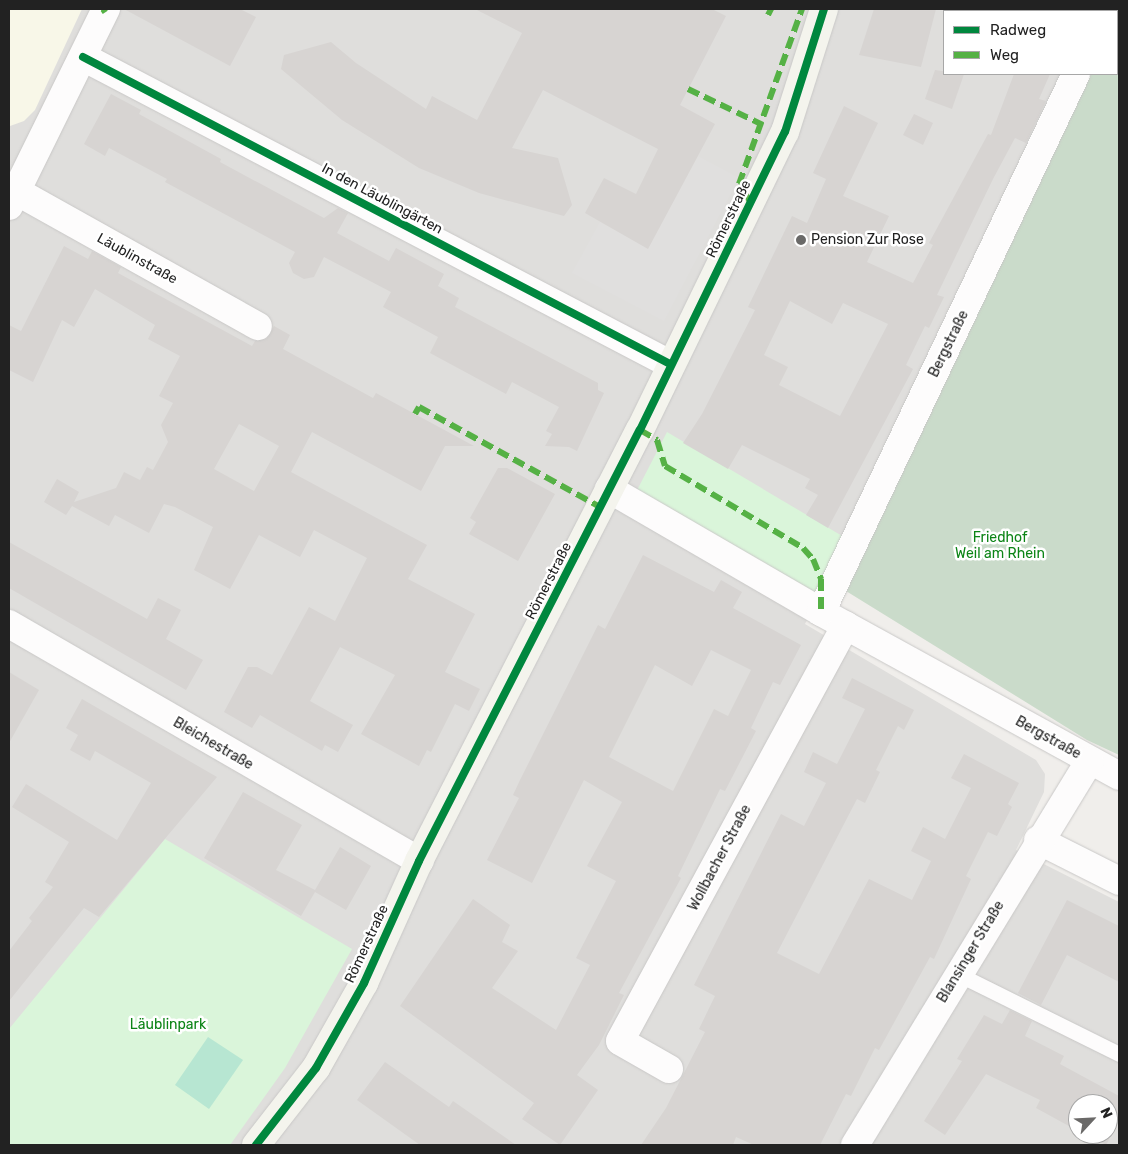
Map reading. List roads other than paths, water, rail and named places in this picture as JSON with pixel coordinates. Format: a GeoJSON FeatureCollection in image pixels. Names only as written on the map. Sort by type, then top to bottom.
{"type":"FeatureCollection","features":[{"type":"Feature","properties":{"kind":"street","name":"Läublinstraße"},"geometry":{"type":"LineString","coordinates":[[106,9],[83,57],[18,161],[12,199],[258,326]]}},
{"type":"Feature","properties":{"kind":"street","name":"Römerstraße"},"geometry":{"type":"LineString","coordinates":[[256,1145],[320,1059],[364,983],[419,861],[610,490],[785,132],[824,9]]}},
{"type":"Feature","properties":{"kind":"street","name":"In den Läublingärten"},"geometry":{"type":"LineString","coordinates":[[83,57],[670,364]]}},
{"type":"Feature","properties":{"kind":"street","name":"Bergstraße"},"geometry":{"type":"LineString","coordinates":[[820,612],[1076,75]]}},
{"type":"Feature","properties":{"kind":"street","name":"Bergstraße"},"geometry":{"type":"LineString","coordinates":[[610,490],[820,612],[1119,776]]}},
{"type":"Feature","properties":{"kind":"street","name":"Bleichestraße"},"geometry":{"type":"LineString","coordinates":[[9,624],[419,861]]}},
{"type":"Feature","properties":{"kind":"street","name":"Wollbacher Straße"},"geometry":{"type":"LineString","coordinates":[[669,1070],[620,1041],[846,625]]}},
{"type":"Feature","properties":{"kind":"street","name":"Blansinger Straße"},"geometry":{"type":"LineString","coordinates":[[855,1145],[1038,840],[1089,761]]}},
{"type":"Feature","properties":{"kind":"street"},"geometry":{"type":"LineString","coordinates":[[1038,840],[1119,881]]}},
{"type":"Feature","properties":{"kind":"lane"},"geometry":{"type":"LineString","coordinates":[[958,974],[1119,1054]]}},
{"type":"Feature","properties":{"kind":"place","name":"Pension Zur Rose"},"geometry":{"type":"Point","coordinates":[801,240]}},
{"type":"Feature","properties":{"kind":"park label","name":"Friedhof Weil am Rhein"},"geometry":{"type":"Point","coordinates":[1000,546]}},
{"type":"Feature","properties":{"kind":"park label","name":"Läublinpark"},"geometry":{"type":"Point","coordinates":[168,1025]}}]}
